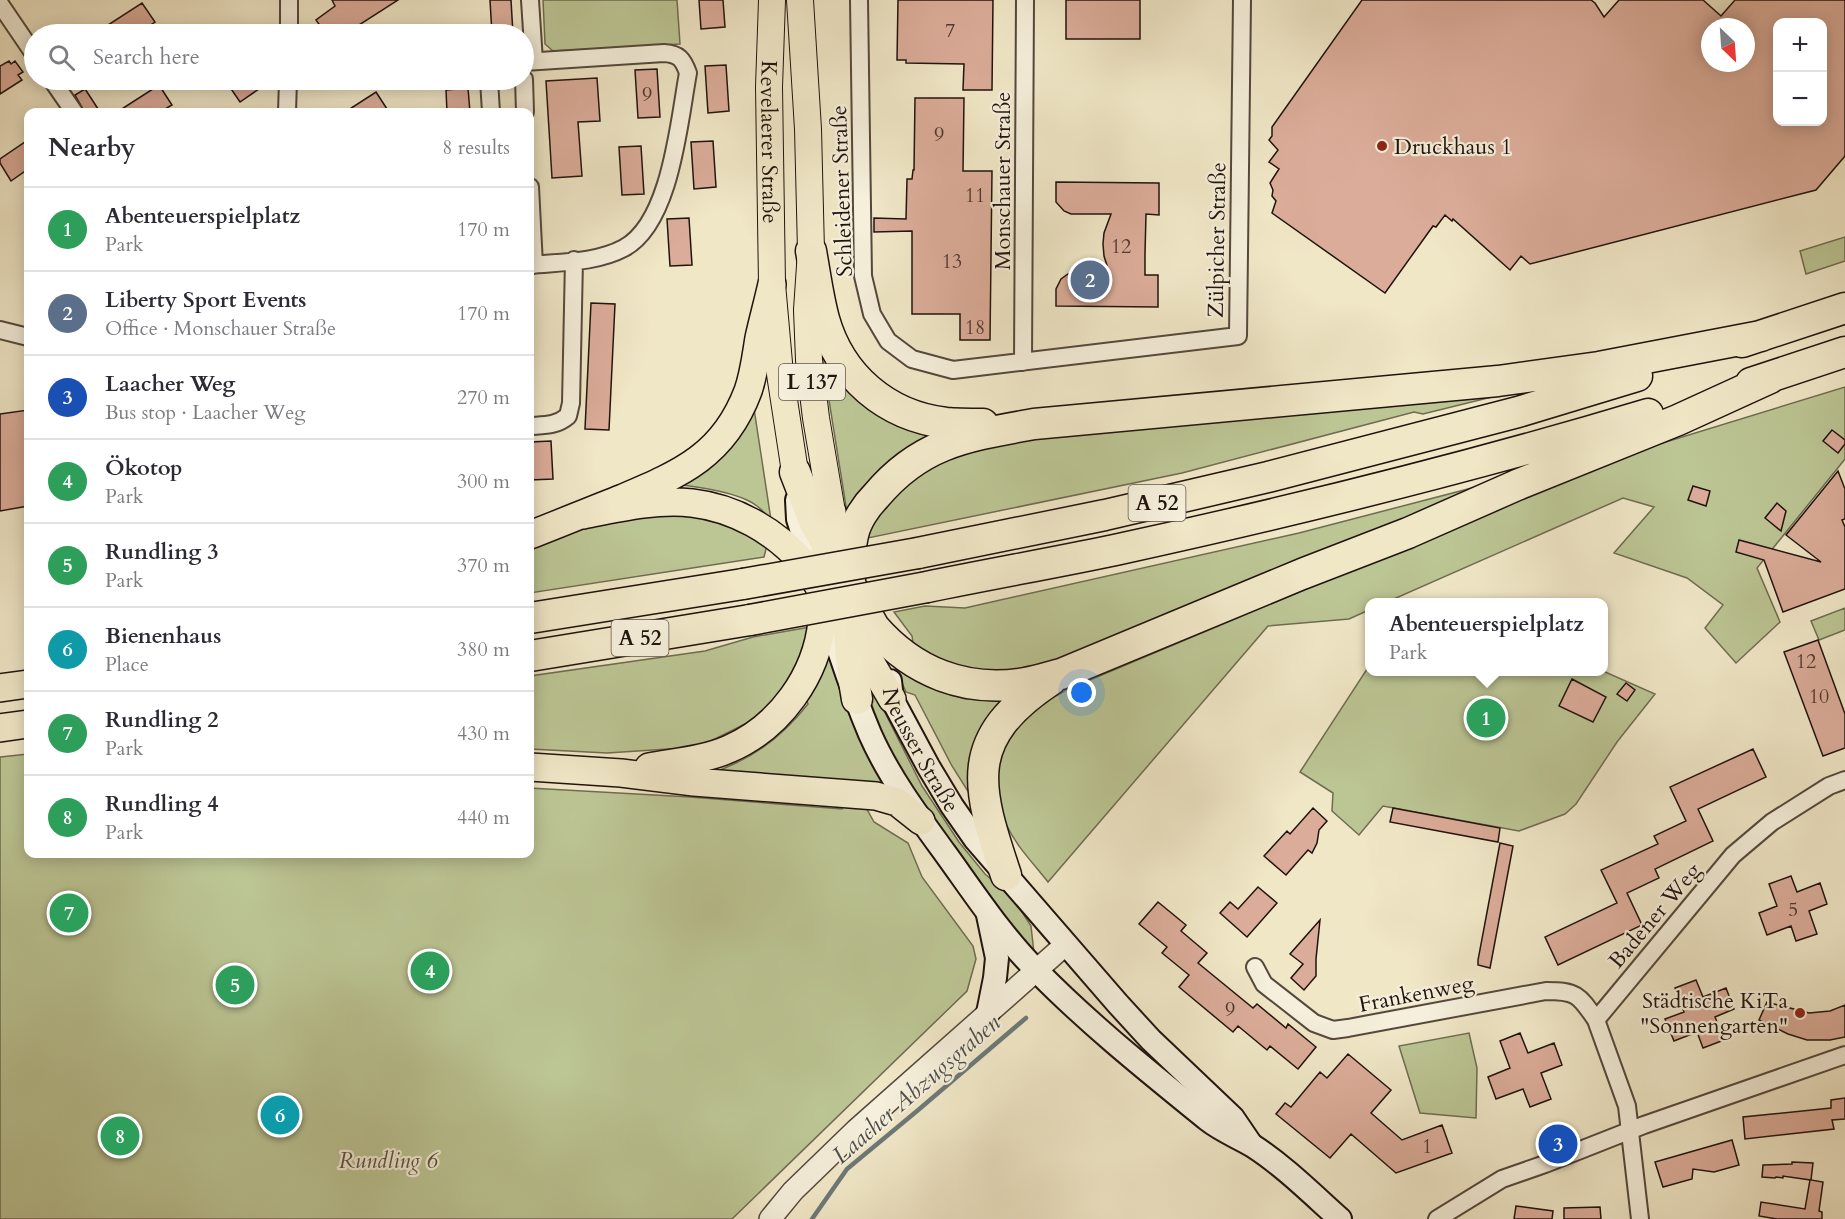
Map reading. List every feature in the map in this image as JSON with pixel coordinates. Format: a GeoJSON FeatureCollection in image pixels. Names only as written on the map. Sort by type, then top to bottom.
{"type":"FeatureCollection","features":[{"type":"Feature","properties":{"kind":"highway"},"geometry":{"type":"LineString","coordinates":[[811,251],[825,320],[833,345],[858,382],[880,400],[907,414],[945,423],[1034,424]]}},
{"type":"Feature","properties":{"kind":"highway"},"geometry":{"type":"LineString","coordinates":[[534,533],[654,486],[694,463],[714,447],[729,429],[749,389],[772,284]]}},
{"type":"Feature","properties":{"kind":"highway","name":"A 52"},"geometry":{"type":"LineString","coordinates":[[534,617],[918,553],[1105,515],[1268,477],[1518,412],[1845,308]]}},
{"type":"Feature","properties":{"kind":"highway"},"geometry":{"type":"LineString","coordinates":[[857,699],[848,629],[850,552],[853,533],[870,502],[892,477],[918,456],[947,443],[1034,424],[1498,381],[1599,367],[1761,336]]}},
{"type":"Feature","properties":{"kind":"highway","name":"A 52"},"geometry":{"type":"LineString","coordinates":[[534,655],[750,620],[927,587],[1113,550],[1320,503],[1620,423],[1770,378],[1845,352]]}},
{"type":"Feature","properties":{"kind":"highway"},"geometry":{"type":"LineString","coordinates":[[795,472],[814,520],[874,627],[883,638],[910,660],[933,673],[965,683],[994,686],[1024,683],[1061,674],[1302,573],[1408,533],[1517,485],[1678,420],[1770,378]]}},
{"type":"Feature","properties":{"kind":"highway"},"geometry":{"type":"LineString","coordinates":[[582,515],[656,503],[691,503],[719,508],[750,521],[775,537],[802,563],[848,629],[892,699]]}},
{"type":"Feature","properties":{"kind":"highway"},"geometry":{"type":"LineString","coordinates":[[621,773],[693,760],[730,749],[750,738],[773,720],[792,699],[814,656],[822,621],[820,590],[832,512]]}},
{"type":"Feature","properties":{"kind":"highway"},"geometry":{"type":"LineString","coordinates":[[1006,875],[991,831],[983,796],[982,776],[986,752],[996,731],[1012,711],[1034,692],[1061,674]]}},
{"type":"Feature","properties":{"kind":"highway"},"geometry":{"type":"LineString","coordinates":[[0,728],[24,725]]}},
{"type":"Feature","properties":{"kind":"highway"},"geometry":{"type":"LineString","coordinates":[[0,737],[24,738]]}},
{"type":"Feature","properties":{"kind":"highway"},"geometry":{"type":"LineString","coordinates":[[534,767],[876,796],[897,802],[921,821]]}},
{"type":"Feature","properties":{"kind":"main road","name":"Kevelaerer Straße"},"geometry":{"type":"LineString","coordinates":[[772,0],[769,87],[772,284]]}},
{"type":"Feature","properties":{"kind":"main road","name":"Kevelaerer Straße"},"geometry":{"type":"LineString","coordinates":[[800,0],[808,129],[811,251]]}},
{"type":"Feature","properties":{"kind":"main road","name":"Neusser Straße"},"geometry":{"type":"LineString","coordinates":[[811,251],[807,310],[809,360],[832,512],[850,584],[890,683],[892,699],[928,766],[975,839],[1065,945],[1151,1040],[1233,1118],[1253,1146]]}},
{"type":"Feature","properties":{"kind":"main road","name":"Neusser Straße"},"geometry":{"type":"LineString","coordinates":[[772,284],[780,374],[795,472],[798,519],[840,653],[871,736],[891,772],[921,821],[987,910],[1037,971],[1107,1038],[1208,1120],[1223,1131],[1253,1146],[1340,1219]]}},
{"type":"Feature","properties":{"kind":"main road"},"geometry":{"type":"LineString","coordinates":[[987,910],[997,958],[996,978],[988,1013]]}},
{"type":"Feature","properties":{"kind":"street"},"geometry":{"type":"LineString","coordinates":[[289,0],[289,24]]}},
{"type":"Feature","properties":{"kind":"street"},"geometry":{"type":"LineString","coordinates":[[530,0],[530,24]]}},
{"type":"Feature","properties":{"kind":"street","name":"Schleidener Straße"},"geometry":{"type":"LineString","coordinates":[[859,0],[863,276],[872,314],[888,341],[912,359],[953,370],[1023,362]]}},
{"type":"Feature","properties":{"kind":"street","name":"Monschauer Straße"},"geometry":{"type":"LineString","coordinates":[[1023,362],[1025,0]]}},
{"type":"Feature","properties":{"kind":"street","name":"Zülpicher Straße"},"geometry":{"type":"LineString","coordinates":[[1023,362],[1238,336],[1242,0]]}},
{"type":"Feature","properties":{"kind":"street"},"geometry":{"type":"LineString","coordinates":[[0,4],[24,39]]}},
{"type":"Feature","properties":{"kind":"street"},"geometry":{"type":"LineString","coordinates":[[534,61],[664,52],[676,54],[684,61],[688,73],[673,156],[660,202],[646,229],[625,248],[600,258],[534,265]]}},
{"type":"Feature","properties":{"kind":"street"},"geometry":{"type":"LineString","coordinates":[[58,90],[71,108]]}},
{"type":"Feature","properties":{"kind":"street"},"geometry":{"type":"LineString","coordinates":[[287,108],[288,90]]}},
{"type":"Feature","properties":{"kind":"street"},"geometry":{"type":"LineString","coordinates":[[490,90],[491,108]]}},
{"type":"Feature","properties":{"kind":"street"},"geometry":{"type":"LineString","coordinates":[[524,90],[525,108]]}},
{"type":"Feature","properties":{"kind":"street"},"geometry":{"type":"LineString","coordinates":[[534,426],[559,423],[568,416],[571,403],[574,260]]}},
{"type":"Feature","properties":{"kind":"street"},"geometry":{"type":"LineString","coordinates":[[0,330],[24,336]]}},
{"type":"Feature","properties":{"kind":"street","name":"Badener Weg"},"geometry":{"type":"LineString","coordinates":[[1596,1020],[1733,855],[1772,822],[1829,786],[1845,780]]}},
{"type":"Feature","properties":{"kind":"street"},"geometry":{"type":"LineString","coordinates":[[770,1219],[793,1191],[825,1159],[1065,945]]}},
{"type":"Feature","properties":{"kind":"street","name":"Frankenweg"},"geometry":{"type":"LineString","coordinates":[[1255,967],[1264,984],[1314,1023],[1333,1030],[1545,991],[1566,991],[1581,998],[1596,1020]]}},
{"type":"Feature","properties":{"kind":"street"},"geometry":{"type":"LineString","coordinates":[[1596,1020],[1627,1106],[1640,1219]]}},
{"type":"Feature","properties":{"kind":"street"},"geometry":{"type":"LineString","coordinates":[[1437,1219],[1502,1179],[1631,1130],[1845,1054]]}},
{"type":"Feature","properties":{"kind":"street"},"geometry":{"type":"LineString","coordinates":[[1453,1219],[1469,1199]]}},
{"type":"Feature","properties":{"kind":"green space"},"geometry":{"type":"Polygon","coordinates":[[[543,0],[677,0],[680,44],[553,51],[545,44],[543,0]]]}},
{"type":"Feature","properties":{"kind":"green space"},"geometry":{"type":"Polygon","coordinates":[[[1845,237],[1845,261],[1806,274],[1800,251],[1845,237]]]}},
{"type":"Feature","properties":{"kind":"green space"},"geometry":{"type":"Polygon","coordinates":[[[820,344],[937,429],[849,525],[820,344]]]}},
{"type":"Feature","properties":{"kind":"green space"},"geometry":{"type":"Polygon","coordinates":[[[1845,387],[1845,459],[1757,568],[1780,622],[1736,663],[1705,628],[1723,605],[1687,578],[1614,553],[1654,507],[1623,498],[1396,598],[1365,598],[1365,612],[1349,619],[1268,626],[1048,882],[1011,834],[1001,812],[998,797],[998,767],[1008,739],[1016,727],[1040,705],[1066,690],[1630,453],[1845,387]]]}},
{"type":"Feature","properties":{"kind":"green space"},"geometry":{"type":"Polygon","coordinates":[[[1508,393],[1423,414],[1414,412],[1182,473],[868,538],[864,525],[897,482],[995,439],[1508,393]]]}},
{"type":"Feature","properties":{"kind":"green space"},"geometry":{"type":"Polygon","coordinates":[[[753,402],[771,520],[757,506],[740,497],[674,484],[753,402]]]}},
{"type":"Feature","properties":{"kind":"green space"},"geometry":{"type":"Polygon","coordinates":[[[1537,471],[1419,518],[1354,538],[1061,662],[1023,672],[982,674],[943,665],[914,650],[912,636],[894,612],[925,606],[965,608],[1299,533],[1537,471]]]}},
{"type":"Feature","properties":{"kind":"green space"},"geometry":{"type":"Polygon","coordinates":[[[657,511],[715,516],[767,545],[764,557],[534,592],[534,544],[597,519],[657,511]]]}},
{"type":"Feature","properties":{"kind":"green space"},"geometry":{"type":"Polygon","coordinates":[[[1845,608],[1845,630],[1819,640],[1811,621],[1845,608]]]}},
{"type":"Feature","properties":{"kind":"green space"},"geometry":{"type":"Polygon","coordinates":[[[810,627],[797,669],[759,717],[699,747],[607,753],[534,749],[534,675],[705,651],[753,637],[810,627]]]}},
{"type":"Feature","properties":{"kind":"green space"},"geometry":{"type":"Polygon","coordinates":[[[828,645],[890,788],[695,777],[719,770],[750,756],[791,724],[808,704],[805,697],[828,645]]]}},
{"type":"Feature","properties":{"kind":"green space"},"geometry":{"type":"Polygon","coordinates":[[[898,664],[931,682],[938,691],[965,699],[1012,702],[976,804],[952,766],[915,695],[906,692],[895,667],[898,664]]]}},
{"type":"Feature","properties":{"kind":"green space"},"geometry":{"type":"Polygon","coordinates":[[[1365,672],[1365,676],[1608,676],[1608,673],[1655,694],[1617,742],[1576,804],[1565,814],[1519,831],[1383,806],[1359,835],[1332,811],[1333,793],[1300,772],[1365,672]]]}},
{"type":"Feature","properties":{"kind":"green space"},"geometry":{"type":"Polygon","coordinates":[[[865,679],[871,685],[922,786],[959,842],[985,874],[1013,898],[1031,926],[1034,953],[997,913],[898,768],[874,723],[865,679]]]}},
{"type":"Feature","properties":{"kind":"green space","name":"Rundling 6"},"geometry":{"type":"Polygon","coordinates":[[[24,754],[24,858],[534,858],[534,788],[842,809],[845,802],[864,804],[874,822],[908,843],[922,877],[973,946],[976,959],[967,991],[732,1219],[0,1219],[0,757],[24,754]]]}},
{"type":"Feature","properties":{"kind":"green space"},"geometry":{"type":"Polygon","coordinates":[[[1469,1033],[1477,1068],[1476,1118],[1420,1113],[1399,1046],[1469,1033]]]}},
{"type":"Feature","properties":{"kind":"building"},"geometry":{"type":"Polygon","coordinates":[[[332,0],[398,0],[361,24],[319,24],[316,20],[335,6],[332,0]]]}},
{"type":"Feature","properties":{"kind":"building"},"geometry":{"type":"Polygon","coordinates":[[[490,0],[511,0],[512,24],[491,24],[490,0]]]}},
{"type":"Feature","properties":{"kind":"building"},"geometry":{"type":"Polygon","coordinates":[[[699,0],[723,0],[725,27],[701,29],[699,0]]]}},
{"type":"Feature","properties":{"kind":"building"},"geometry":{"type":"Polygon","coordinates":[[[898,0],[993,0],[992,90],[963,90],[964,64],[906,63],[906,60],[897,60],[898,0]]]}},
{"type":"Feature","properties":{"kind":"building"},"geometry":{"type":"Polygon","coordinates":[[[1066,0],[1140,0],[1140,39],[1066,39],[1066,0]]]}},
{"type":"Feature","properties":{"kind":"building"},"geometry":{"type":"Polygon","coordinates":[[[1362,0],[1591,0],[1604,17],[1619,0],[1703,0],[1721,16],[1735,0],[1845,0],[1845,156],[1816,190],[1530,264],[1521,256],[1510,270],[1453,219],[1452,221],[1445,215],[1436,227],[1433,226],[1385,293],[1272,213],[1276,201],[1272,196],[1273,190],[1270,183],[1279,169],[1269,162],[1278,150],[1269,140],[1272,136],[1272,127],[1362,0]]]}},
{"type":"Feature","properties":{"kind":"building"},"geometry":{"type":"Polygon","coordinates":[[[142,3],[155,22],[152,24],[109,24],[142,3]]]}},
{"type":"Feature","properties":{"kind":"building"},"geometry":{"type":"Polygon","coordinates":[[[9,61],[11,64],[15,61],[23,72],[18,75],[22,80],[0,94],[0,66],[9,61]]]}},
{"type":"Feature","properties":{"kind":"building"},"geometry":{"type":"Polygon","coordinates":[[[726,65],[729,111],[708,113],[705,66],[726,65]]]}},
{"type":"Feature","properties":{"kind":"building"},"geometry":{"type":"Polygon","coordinates":[[[657,69],[660,117],[638,118],[635,70],[657,69]]]}},
{"type":"Feature","properties":{"kind":"building"},"geometry":{"type":"Polygon","coordinates":[[[597,78],[600,121],[578,122],[582,176],[552,178],[546,81],[597,78]]]}},
{"type":"Feature","properties":{"kind":"building"},"geometry":{"type":"Polygon","coordinates":[[[86,90],[97,108],[82,108],[75,95],[86,90]]]}},
{"type":"Feature","properties":{"kind":"building"},"geometry":{"type":"Polygon","coordinates":[[[151,90],[162,90],[172,105],[167,108],[123,108],[151,90]]]}},
{"type":"Feature","properties":{"kind":"building"},"geometry":{"type":"Polygon","coordinates":[[[232,90],[257,90],[240,102],[232,90]]]}},
{"type":"Feature","properties":{"kind":"building"},"geometry":{"type":"Polygon","coordinates":[[[446,90],[468,90],[470,108],[447,108],[446,90]]]}},
{"type":"Feature","properties":{"kind":"building"},"geometry":{"type":"Polygon","coordinates":[[[376,92],[386,108],[351,108],[376,92]]]}},
{"type":"Feature","properties":{"kind":"building"},"geometry":{"type":"Polygon","coordinates":[[[915,98],[964,98],[963,171],[992,171],[990,340],[960,340],[960,314],[912,314],[912,231],[874,232],[874,218],[906,219],[907,179],[912,179],[914,170],[915,98]]]}},
{"type":"Feature","properties":{"kind":"building"},"geometry":{"type":"Polygon","coordinates":[[[713,141],[716,187],[694,189],[691,142],[713,141]]]}},
{"type":"Feature","properties":{"kind":"building"},"geometry":{"type":"Polygon","coordinates":[[[24,143],[24,172],[11,181],[0,159],[24,143]]]}},
{"type":"Feature","properties":{"kind":"building"},"geometry":{"type":"Polygon","coordinates":[[[641,146],[644,194],[622,195],[619,147],[641,146]]]}},
{"type":"Feature","properties":{"kind":"building"},"geometry":{"type":"Polygon","coordinates":[[[1056,182],[1159,183],[1159,215],[1146,214],[1145,254],[1145,275],[1158,275],[1158,307],[1056,306],[1056,289],[1061,279],[1068,274],[1110,275],[1103,244],[1104,233],[1111,214],[1071,214],[1064,211],[1056,202],[1056,182]]]}},
{"type":"Feature","properties":{"kind":"building"},"geometry":{"type":"Polygon","coordinates":[[[689,218],[692,265],[670,266],[667,219],[689,218]]]}},
{"type":"Feature","properties":{"kind":"building"},"geometry":{"type":"Polygon","coordinates":[[[591,303],[615,304],[609,430],[585,429],[591,303]]]}},
{"type":"Feature","properties":{"kind":"building"},"geometry":{"type":"Polygon","coordinates":[[[24,411],[24,507],[0,511],[0,414],[24,411]]]}},
{"type":"Feature","properties":{"kind":"building"},"geometry":{"type":"Polygon","coordinates":[[[1832,430],[1845,440],[1845,444],[1838,453],[1823,441],[1832,430]]]}},
{"type":"Feature","properties":{"kind":"building"},"geometry":{"type":"Polygon","coordinates":[[[551,441],[553,479],[534,480],[534,442],[551,441]]]}},
{"type":"Feature","properties":{"kind":"building"},"geometry":{"type":"Polygon","coordinates":[[[1838,471],[1845,489],[1845,519],[1842,520],[1845,527],[1845,589],[1783,612],[1764,560],[1736,552],[1739,540],[1821,562],[1786,535],[1838,471]]]}},
{"type":"Feature","properties":{"kind":"building"},"geometry":{"type":"Polygon","coordinates":[[[1693,486],[1710,491],[1706,506],[1688,500],[1693,486]]]}},
{"type":"Feature","properties":{"kind":"building"},"geometry":{"type":"Polygon","coordinates":[[[1777,503],[1786,511],[1781,531],[1765,518],[1777,503]]]}},
{"type":"Feature","properties":{"kind":"building"},"geometry":{"type":"Polygon","coordinates":[[[1818,640],[1845,714],[1845,748],[1823,756],[1784,652],[1818,640]]]}},
{"type":"Feature","properties":{"kind":"building"},"geometry":{"type":"Polygon","coordinates":[[[1572,679],[1606,697],[1593,722],[1559,706],[1572,679]]]}},
{"type":"Feature","properties":{"kind":"building"},"geometry":{"type":"Polygon","coordinates":[[[1626,683],[1635,690],[1627,701],[1617,694],[1626,683]]]}},
{"type":"Feature","properties":{"kind":"building"},"geometry":{"type":"Polygon","coordinates":[[[1753,749],[1766,777],[1698,809],[1713,841],[1655,869],[1659,878],[1627,893],[1642,925],[1558,965],[1545,937],[1617,903],[1601,870],[1658,844],[1654,836],[1686,821],[1670,787],[1753,749]]]}},
{"type":"Feature","properties":{"kind":"building"},"geometry":{"type":"Polygon","coordinates":[[[1313,808],[1327,821],[1319,830],[1317,843],[1312,853],[1308,850],[1286,875],[1264,856],[1287,831],[1290,834],[1313,808]]]}},
{"type":"Feature","properties":{"kind":"building"},"geometry":{"type":"Polygon","coordinates":[[[1393,808],[1500,828],[1498,842],[1390,822],[1393,808]]]}},
{"type":"Feature","properties":{"kind":"building"},"geometry":{"type":"Polygon","coordinates":[[[1500,843],[1513,846],[1490,968],[1478,965],[1478,960],[1500,843]]]}},
{"type":"Feature","properties":{"kind":"building"},"geometry":{"type":"Polygon","coordinates":[[[1791,876],[1797,892],[1820,883],[1827,904],[1809,911],[1817,934],[1796,941],[1791,926],[1767,935],[1759,913],[1777,906],[1769,884],[1791,876]]]}},
{"type":"Feature","properties":{"kind":"building"},"geometry":{"type":"Polygon","coordinates":[[[1258,887],[1277,903],[1247,937],[1220,913],[1230,902],[1238,909],[1258,887]]]}},
{"type":"Feature","properties":{"kind":"building"},"geometry":{"type":"Polygon","coordinates":[[[1158,902],[1186,925],[1181,931],[1207,953],[1198,963],[1253,1008],[1257,1004],[1286,1028],[1288,1024],[1316,1047],[1298,1069],[1270,1046],[1267,1050],[1238,1026],[1233,1032],[1179,987],[1189,975],[1162,953],[1167,947],[1139,924],[1158,902]]]}},
{"type":"Feature","properties":{"kind":"building"},"geometry":{"type":"Polygon","coordinates":[[[1320,920],[1316,976],[1304,990],[1291,978],[1303,964],[1290,954],[1320,920]]]}},
{"type":"Feature","properties":{"kind":"building"},"geometry":{"type":"Polygon","coordinates":[[[1696,980],[1703,997],[1726,988],[1734,1009],[1715,1017],[1724,1040],[1703,1048],[1697,1032],[1674,1041],[1665,1019],[1684,1012],[1675,988],[1696,980]]]}},
{"type":"Feature","properties":{"kind":"building"},"geometry":{"type":"Polygon","coordinates":[[[1767,1002],[1809,1013],[1830,1011],[1845,1005],[1845,1037],[1830,1040],[1807,1040],[1788,1034],[1759,1020],[1767,1002]]]}},
{"type":"Feature","properties":{"kind":"building"},"geometry":{"type":"Polygon","coordinates":[[[1520,1033],[1528,1053],[1554,1043],[1562,1065],[1541,1073],[1551,1099],[1530,1107],[1523,1089],[1496,1099],[1488,1077],[1510,1068],[1500,1041],[1520,1033]]]}},
{"type":"Feature","properties":{"kind":"building"},"geometry":{"type":"Polygon","coordinates":[[[1348,1054],[1391,1090],[1371,1113],[1402,1140],[1442,1125],[1452,1153],[1396,1173],[1351,1134],[1330,1158],[1276,1114],[1285,1103],[1291,1107],[1320,1072],[1327,1078],[1348,1054]]]}},
{"type":"Feature","properties":{"kind":"building"},"geometry":{"type":"Polygon","coordinates":[[[1845,1098],[1845,1119],[1832,1120],[1834,1129],[1745,1139],[1743,1117],[1831,1108],[1831,1100],[1845,1098]]]}},
{"type":"Feature","properties":{"kind":"building"},"geometry":{"type":"Polygon","coordinates":[[[1732,1140],[1739,1165],[1714,1172],[1693,1169],[1692,1179],[1663,1187],[1655,1162],[1732,1140]]]}},
{"type":"Feature","properties":{"kind":"building"},"geometry":{"type":"Polygon","coordinates":[[[1792,1162],[1813,1163],[1811,1180],[1823,1182],[1819,1211],[1822,1212],[1822,1219],[1777,1219],[1759,1216],[1761,1202],[1805,1209],[1810,1180],[1783,1176],[1783,1178],[1762,1177],[1763,1165],[1792,1164],[1792,1162]]]}},
{"type":"Feature","properties":{"kind":"building"},"geometry":{"type":"Polygon","coordinates":[[[1516,1206],[1553,1211],[1552,1219],[1514,1219],[1516,1206]]]}},
{"type":"Feature","properties":{"kind":"building"},"geometry":{"type":"Polygon","coordinates":[[[1600,1207],[1601,1219],[1564,1219],[1564,1208],[1600,1207]]]}},
{"type":"Feature","properties":{"kind":"waterway","name":"Laacher Abzugsgraben"},"geometry":{"type":"LineString","coordinates":[[812,1219],[847,1169],[1026,1018]]}},
{"type":"Feature","properties":{"kind":"place","name":"Druckhaus 1"},"geometry":{"type":"Point","coordinates":[1382,146]}},
{"type":"Feature","properties":{"kind":"place","name":"Liberty Sport Events"},"geometry":{"type":"Point","coordinates":[1090,280]}},
{"type":"Feature","properties":{"kind":"place","name":"Abenteuerspielplatz"},"geometry":{"type":"Point","coordinates":[1486,718]}},
{"type":"Feature","properties":{"kind":"place","name":"Rundling 2"},"geometry":{"type":"Point","coordinates":[69,913]}},
{"type":"Feature","properties":{"kind":"place","name":"Ökotop"},"geometry":{"type":"Point","coordinates":[430,971]}},
{"type":"Feature","properties":{"kind":"place","name":"Rundling 3"},"geometry":{"type":"Point","coordinates":[235,985]}},
{"type":"Feature","properties":{"kind":"place","name":"Städtische KiTa \"Sonnengarten\""},"geometry":{"type":"Point","coordinates":[1800,1013]}},
{"type":"Feature","properties":{"kind":"place","name":"Bienenhaus"},"geometry":{"type":"Point","coordinates":[280,1115]}},
{"type":"Feature","properties":{"kind":"place","name":"Rundling 4"},"geometry":{"type":"Point","coordinates":[120,1136]}},
{"type":"Feature","properties":{"kind":"place","name":"Laacher Weg"},"geometry":{"type":"Point","coordinates":[1558,1144]}}]}
